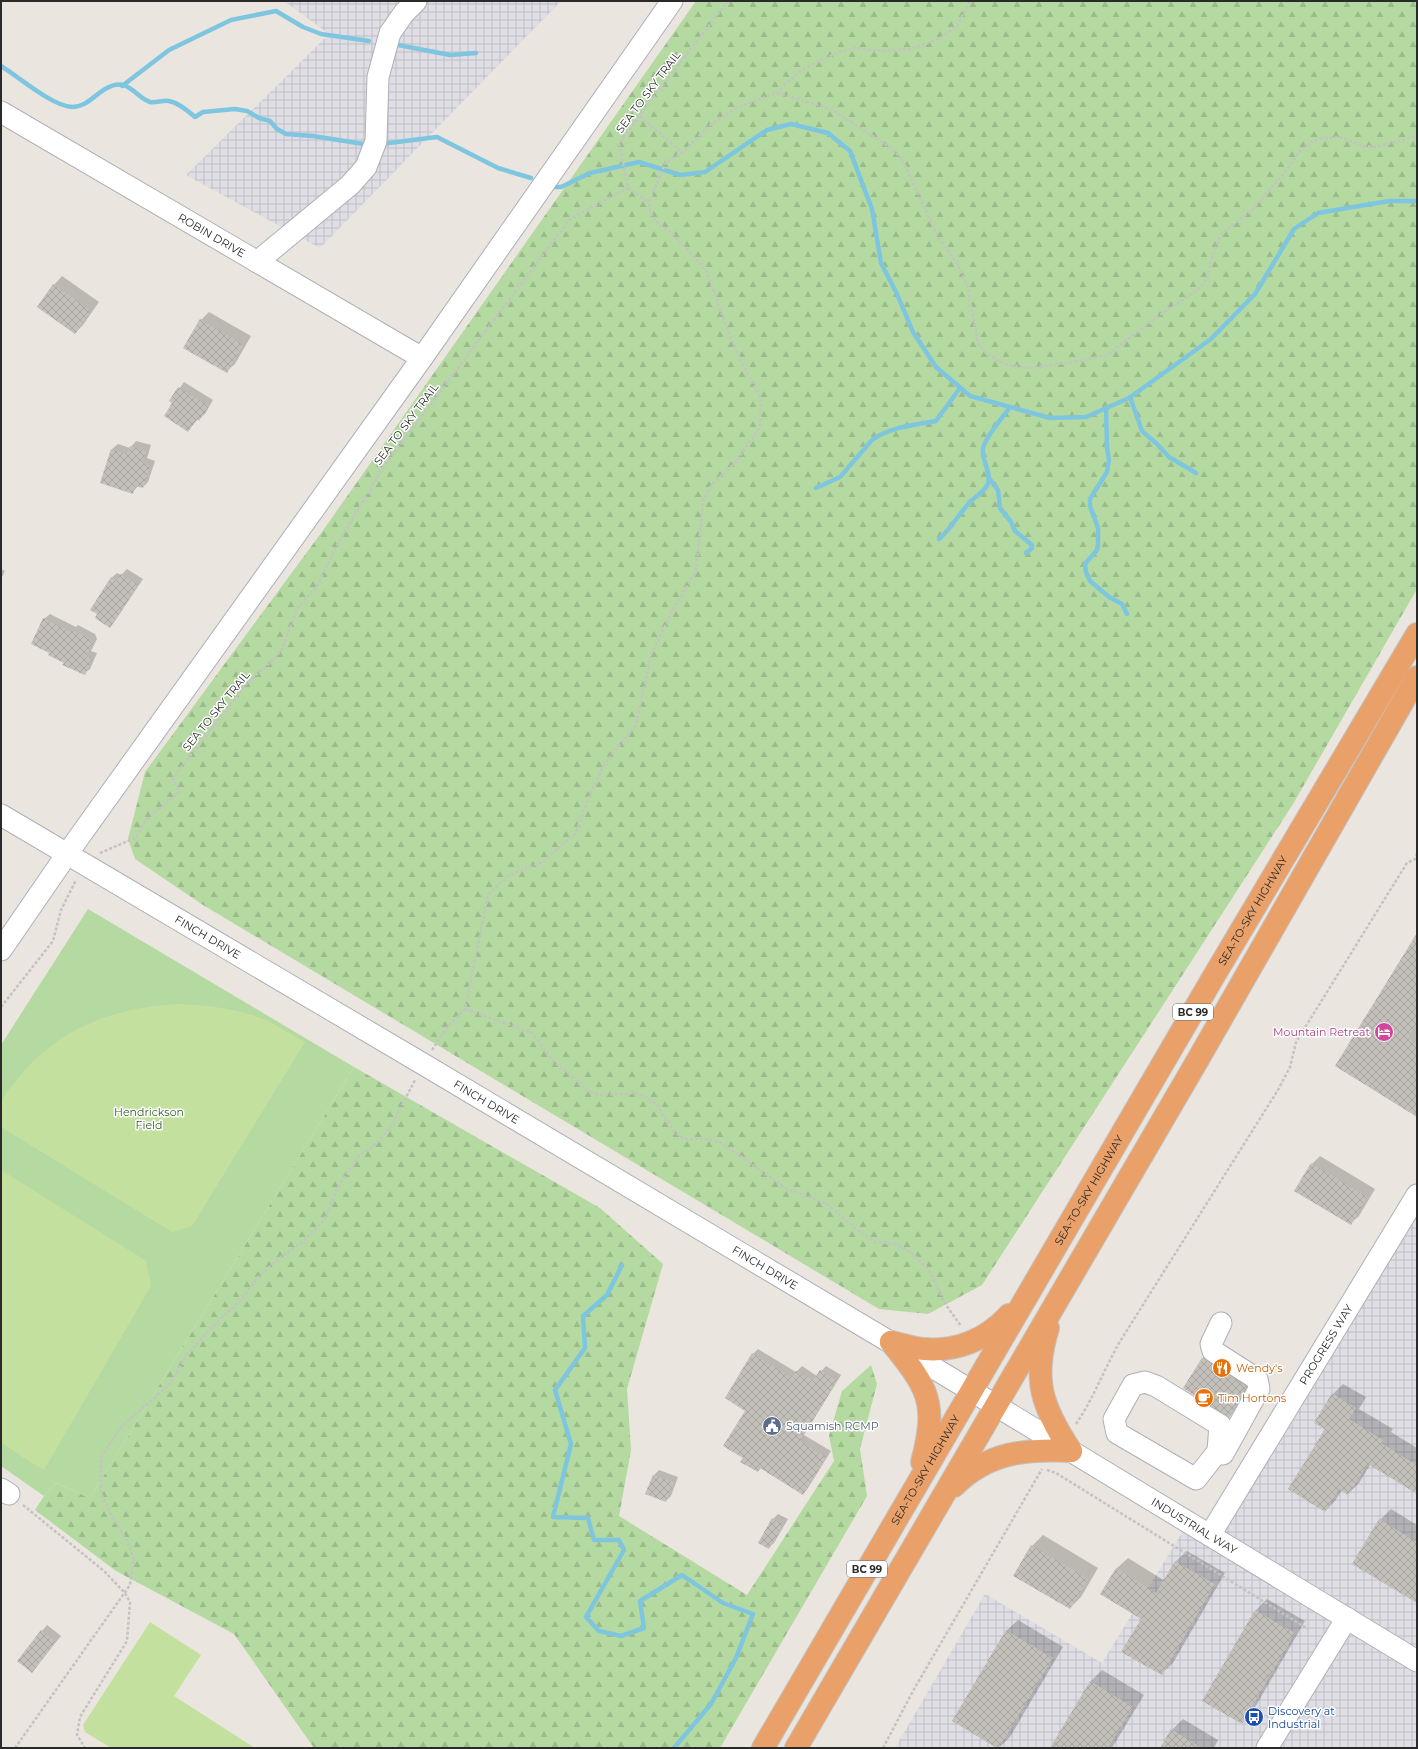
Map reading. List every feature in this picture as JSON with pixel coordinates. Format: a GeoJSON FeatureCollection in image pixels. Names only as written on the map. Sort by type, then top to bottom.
{"type":"FeatureCollection","features":[{"type":"Feature","properties":{"kind":"highway","name":"SEA-TO-SKY HIGHWAY"},"geometry":{"type":"LineString","coordinates":[[763,1748],[971,1390],[1417,634]]}},
{"type":"Feature","properties":{"kind":"highway","name":"BC 99"},"geometry":{"type":"LineString","coordinates":[[996,1405],[1196,1063],[1417,677]]}},
{"type":"Feature","properties":{"kind":"highway"},"geometry":{"type":"LineString","coordinates":[[890,1342],[925,1349],[949,1348],[968,1344],[984,1337],[999,1326],[1027,1295]]}},
{"type":"Feature","properties":{"kind":"highway"},"geometry":{"type":"LineString","coordinates":[[1058,1299],[1043,1345],[1040,1367],[1040,1384],[1045,1405],[1054,1424],[1071,1451]]}},
{"type":"Feature","properties":{"kind":"highway"},"geometry":{"type":"LineString","coordinates":[[890,1342],[915,1372],[924,1388],[928,1401],[930,1416],[929,1438],[918,1482]]}},
{"type":"Feature","properties":{"kind":"highway"},"geometry":{"type":"LineString","coordinates":[[796,1748],[996,1405]]}},
{"type":"Feature","properties":{"kind":"highway"},"geometry":{"type":"LineString","coordinates":[[942,1498],[961,1479],[982,1464],[1000,1456],[1018,1452],[1044,1450],[1071,1451]]}},
{"type":"Feature","properties":{"kind":"street"},"geometry":{"type":"LineString","coordinates":[[257,262],[350,185],[366,166],[376,141],[378,77],[390,33],[404,13],[416,1]]}},
{"type":"Feature","properties":{"kind":"street"},"geometry":{"type":"LineString","coordinates":[[1,950],[67,854],[422,358],[672,1]]}},
{"type":"Feature","properties":{"kind":"street","name":"ROBIN DRIVE"},"geometry":{"type":"LineString","coordinates":[[1,112],[422,358]]}},
{"type":"Feature","properties":{"kind":"street","name":"FINCH DRIVE"},"geometry":{"type":"LineString","coordinates":[[1,815],[971,1390]]}},
{"type":"Feature","properties":{"kind":"street","name":"PROGRESS WAY"},"geometry":{"type":"LineString","coordinates":[[1210,1535],[1417,1194]]}},
{"type":"Feature","properties":{"kind":"street"},"geometry":{"type":"LineString","coordinates":[[1221,1323],[1211,1344],[1213,1351],[1257,1379],[1259,1389],[1223,1454]]}},
{"type":"Feature","properties":{"kind":"street"},"geometry":{"type":"LineString","coordinates":[[1145,1382],[1156,1386],[1220,1425],[1218,1451],[1196,1479],[1117,1433],[1114,1419],[1133,1384],[1145,1382]]}},
{"type":"Feature","properties":{"kind":"street","name":"INDUSTRIAL WAY"},"geometry":{"type":"LineString","coordinates":[[971,1390],[1417,1661]]}},
{"type":"Feature","properties":{"kind":"street"},"geometry":{"type":"LineString","coordinates":[[1267,1748],[1347,1618]]}},
{"type":"Feature","properties":{"kind":"path","name":"SEA TO SKY TRAIL"},"geometry":{"type":"LineString","coordinates":[[100,853],[134,838],[147,819],[179,792],[173,778],[247,682],[274,659],[282,649],[297,609],[317,586],[337,544],[382,469],[570,219],[628,188],[619,144],[728,1]]}},
{"type":"Feature","properties":{"kind":"path"},"geometry":{"type":"LineString","coordinates":[[438,1040],[448,1026],[465,1009],[488,895],[509,875],[542,862],[576,834],[589,797],[603,766],[636,725],[651,655],[673,610],[696,571],[703,502],[712,484],[736,462],[760,427],[761,398],[742,363],[706,270],[672,234],[658,223],[650,212],[650,202],[666,162],[682,153],[709,126],[736,108],[776,93],[800,71],[834,54],[854,48],[882,51],[911,49],[941,38],[957,26],[970,1]]}},
{"type":"Feature","properties":{"kind":"path"},"geometry":{"type":"LineString","coordinates":[[776,93],[831,109],[891,148],[902,159],[938,237],[956,262],[967,284],[978,344],[988,355],[1005,364],[1028,368],[1080,361],[1107,355],[1161,314],[1192,294],[1202,286],[1207,277],[1213,254],[1220,237],[1226,229],[1252,210],[1282,176],[1300,151],[1311,142],[1324,138],[1340,137],[1364,146],[1376,146],[1417,136]]}},
{"type":"Feature","properties":{"kind":"path"},"geometry":{"type":"LineString","coordinates":[[640,116],[682,153]]}},
{"type":"Feature","properties":{"kind":"path"},"geometry":{"type":"LineString","coordinates":[[628,188],[650,202]]}},
{"type":"Feature","properties":{"kind":"path"},"geometry":{"type":"LineString","coordinates":[[1076,1424],[1092,1398],[1119,1343],[1278,1090],[1290,1066],[1296,1042],[1407,863],[1414,859],[1417,854]]}},
{"type":"Feature","properties":{"kind":"path"},"geometry":{"type":"LineString","coordinates":[[1,1006],[53,941],[61,910],[78,877]]}},
{"type":"Feature","properties":{"kind":"path"},"geometry":{"type":"LineString","coordinates":[[465,1009],[532,1033],[553,1062],[568,1073],[587,1091],[600,1094],[635,1093],[646,1097],[656,1104],[673,1130],[681,1137],[720,1142],[787,1189],[826,1203],[860,1233],[876,1242],[895,1244],[912,1253],[929,1270],[946,1305],[964,1329]]}},
{"type":"Feature","properties":{"kind":"path"},"geometry":{"type":"LineString","coordinates":[[15,1748],[130,1585],[134,1559],[127,1541],[111,1515],[101,1493],[102,1457],[122,1426],[170,1384],[187,1355],[217,1322],[241,1300],[258,1277],[278,1259],[303,1242],[324,1220],[338,1185],[359,1156],[376,1144],[390,1128],[423,1064]]}},
{"type":"Feature","properties":{"kind":"path"},"geometry":{"type":"LineString","coordinates":[[1035,1467],[1056,1473],[1308,1629]]}},
{"type":"Feature","properties":{"kind":"path"},"geometry":{"type":"LineString","coordinates":[[883,1748],[913,1691],[1042,1468]]}},
{"type":"Feature","properties":{"kind":"path"},"geometry":{"type":"LineString","coordinates":[[5,1492],[104,1571],[124,1592],[130,1602],[127,1641],[80,1716],[77,1735],[85,1748]]}},
{"type":"Feature","properties":{"kind":"shaded area"},"geometry":{"type":"Polygon","coordinates":[[[284,1],[561,1],[320,248],[186,175],[329,34],[284,1]]]}},
{"type":"Feature","properties":{"kind":"shaded area"},"geometry":{"type":"Polygon","coordinates":[[[1417,1214],[1417,1748],[895,1748],[985,1594],[1102,1663],[1185,1528],[1216,1545],[1417,1214]]]}},
{"type":"Feature","properties":{"kind":"green space"},"geometry":{"type":"Polygon","coordinates":[[[696,1],[1417,1],[1417,589],[1293,804],[982,1285],[928,1314],[879,1309],[203,905],[135,859],[128,839],[145,772],[324,529],[696,1]]]}},
{"type":"Feature","properties":{"kind":"green space","name":"Hendrickson Field"},"geometry":{"type":"Polygon","coordinates":[[[88,909],[354,1067],[90,1498],[56,1483],[44,1496],[1,1466],[1,1045],[88,909]]]}},
{"type":"Feature","properties":{"kind":"green space"},"geometry":{"type":"Polygon","coordinates":[[[178,1004],[217,1007],[255,1016],[274,1024],[305,1042],[192,1226],[172,1232],[1,1127],[1,1110],[4,1096],[24,1071],[40,1055],[58,1041],[76,1030],[94,1021],[114,1015],[156,1006],[178,1004]]]}},
{"type":"Feature","properties":{"kind":"green space"},"geometry":{"type":"Polygon","coordinates":[[[354,1067],[600,1208],[663,1264],[627,1389],[631,1450],[619,1516],[747,1595],[834,1461],[829,1436],[842,1391],[871,1365],[877,1384],[860,1449],[867,1496],[720,1748],[314,1748],[234,1634],[116,1571],[35,1510],[44,1496],[56,1483],[90,1498],[354,1067]]]}},
{"type":"Feature","properties":{"kind":"green space"},"geometry":{"type":"Polygon","coordinates":[[[1,1170],[146,1261],[151,1286],[44,1470],[1,1442],[1,1170]]]}},
{"type":"Feature","properties":{"kind":"green space"},"geometry":{"type":"Polygon","coordinates":[[[150,1622],[201,1655],[174,1696],[255,1748],[111,1748],[85,1732],[83,1725],[150,1622]]]}},
{"type":"Feature","properties":{"kind":"building"},"geometry":{"type":"Polygon","coordinates":[[[53,284],[91,311],[75,334],[37,307],[53,284]]]}},
{"type":"Feature","properties":{"kind":"building"},"geometry":{"type":"Polygon","coordinates":[[[200,319],[243,345],[227,373],[183,348],[200,319]]]}},
{"type":"Feature","properties":{"kind":"building"},"geometry":{"type":"Polygon","coordinates":[[[178,387],[209,406],[199,421],[197,419],[188,432],[164,416],[172,403],[169,401],[178,387]]]}},
{"type":"Feature","properties":{"kind":"building"},"geometry":{"type":"Polygon","coordinates":[[[130,446],[146,451],[142,463],[150,466],[143,488],[135,486],[133,494],[100,483],[111,449],[127,454],[130,446]]]}},
{"type":"Feature","properties":{"kind":"building"},"geometry":{"type":"Polygon","coordinates":[[[121,574],[138,585],[110,628],[95,618],[97,614],[90,610],[111,577],[116,581],[121,574]]]}},
{"type":"Feature","properties":{"kind":"building"},"geometry":{"type":"Polygon","coordinates":[[[43,618],[71,632],[72,630],[90,639],[92,645],[86,656],[92,659],[85,675],[62,665],[64,663],[31,644],[43,618]]]}},
{"type":"Feature","properties":{"kind":"building","name":"Mountain Retreat"},"geometry":{"type":"Polygon","coordinates":[[[1417,933],[1417,1024],[1408,1038],[1417,1043],[1417,1117],[1335,1066],[1417,933]]]}},
{"type":"Feature","properties":{"kind":"building"},"geometry":{"type":"Polygon","coordinates":[[[1311,1163],[1367,1197],[1351,1225],[1294,1191],[1311,1163]]]}},
{"type":"Feature","properties":{"kind":"building","name":"Squamish RCMP"},"geometry":{"type":"Polygon","coordinates":[[[752,1353],[792,1378],[796,1371],[813,1381],[820,1370],[837,1381],[800,1441],[826,1457],[803,1495],[760,1468],[758,1472],[740,1462],[743,1458],[723,1446],[745,1411],[725,1398],[752,1353]]]}},
{"type":"Feature","properties":{"kind":"building"},"geometry":{"type":"Polygon","coordinates":[[[1202,1358],[1246,1386],[1229,1418],[1183,1388],[1202,1358]]]}},
{"type":"Feature","properties":{"kind":"building"},"geometry":{"type":"Polygon","coordinates":[[[1332,1393],[1356,1408],[1349,1419],[1383,1440],[1381,1443],[1417,1465],[1417,1494],[1368,1464],[1348,1495],[1339,1489],[1325,1512],[1288,1489],[1325,1429],[1314,1423],[1332,1393]]]}},
{"type":"Feature","properties":{"kind":"building"},"geometry":{"type":"Polygon","coordinates":[[[653,1475],[674,1482],[666,1502],[645,1494],[653,1475]]]}},
{"type":"Feature","properties":{"kind":"building"},"geometry":{"type":"Polygon","coordinates":[[[772,1518],[783,1525],[769,1549],[758,1543],[772,1518]]]}},
{"type":"Feature","properties":{"kind":"building"},"geometry":{"type":"Polygon","coordinates":[[[1379,1519],[1417,1542],[1417,1603],[1352,1564],[1379,1519]]]}},
{"type":"Feature","properties":{"kind":"building"},"geometry":{"type":"Polygon","coordinates":[[[1031,1545],[1088,1579],[1070,1609],[1013,1576],[1031,1545]]]}},
{"type":"Feature","properties":{"kind":"building"},"geometry":{"type":"Polygon","coordinates":[[[1175,1561],[1215,1584],[1162,1675],[1121,1652],[1141,1619],[1100,1594],[1116,1568],[1156,1593],[1175,1561]]]}},
{"type":"Feature","properties":{"kind":"building"},"geometry":{"type":"Polygon","coordinates":[[[1255,1610],[1295,1633],[1242,1724],[1202,1701],[1255,1610]]]}},
{"type":"Feature","properties":{"kind":"building"},"geometry":{"type":"Polygon","coordinates":[[[41,1630],[56,1642],[32,1673],[17,1661],[41,1630]]]}},
{"type":"Feature","properties":{"kind":"building"},"geometry":{"type":"Polygon","coordinates":[[[1006,1630],[1053,1658],[999,1748],[997,1748],[952,1721],[1006,1630]]]}},
{"type":"Feature","properties":{"kind":"building"},"geometry":{"type":"Polygon","coordinates":[[[1090,1681],[1133,1707],[1108,1748],[1050,1748],[1090,1681]]]}},
{"type":"Feature","properties":{"kind":"building"},"geometry":{"type":"Polygon","coordinates":[[[1171,1729],[1202,1748],[1160,1748],[1171,1729]]]}},
{"type":"Feature","properties":{"kind":"waterway"},"geometry":{"type":"LineString","coordinates":[[122,86],[169,50],[231,20],[276,11],[303,27],[321,34],[369,41]]}},
{"type":"Feature","properties":{"kind":"waterway"},"geometry":{"type":"LineString","coordinates":[[393,44],[450,55],[476,53]]}},
{"type":"Feature","properties":{"kind":"waterway"},"geometry":{"type":"LineString","coordinates":[[1,66],[55,102],[72,107],[87,103],[107,88],[114,85],[121,85],[126,86],[150,102],[173,102],[195,117],[203,112],[235,109],[247,111],[259,118],[270,121],[277,129],[286,134],[313,136],[370,145]]}},
{"type":"Feature","properties":{"kind":"waterway"},"geometry":{"type":"LineString","coordinates":[[550,187],[561,187],[590,173],[639,162],[680,175],[705,172],[767,130],[791,124],[828,133],[850,151],[872,209],[881,263],[897,294],[913,332],[936,367],[970,396],[1050,418],[1086,417],[1129,398],[1211,339],[1255,294],[1294,229],[1318,213],[1389,201],[1417,201]]}},
{"type":"Feature","properties":{"kind":"waterway"},"geometry":{"type":"LineString","coordinates":[[381,144],[437,137],[498,168],[531,178]]}},
{"type":"Feature","properties":{"kind":"waterway"},"geometry":{"type":"LineString","coordinates":[[816,488],[840,477],[872,440],[879,436],[895,429],[936,421],[960,388]]}},
{"type":"Feature","properties":{"kind":"waterway"},"geometry":{"type":"LineString","coordinates":[[1130,397],[1142,431],[1169,457],[1196,473]]}},
{"type":"Feature","properties":{"kind":"waterway"},"geometry":{"type":"LineString","coordinates":[[939,539],[973,499],[987,487],[989,475],[983,448],[991,432],[1010,407]]}},
{"type":"Feature","properties":{"kind":"waterway"},"geometry":{"type":"LineString","coordinates":[[1106,408],[1107,448],[1109,460],[1107,472],[1090,499],[1090,506],[1098,528],[1098,545],[1097,550],[1085,564],[1086,572],[1090,581],[1109,597],[1122,604],[1127,614]]}},
{"type":"Feature","properties":{"kind":"waterway"},"geometry":{"type":"LineString","coordinates":[[989,478],[998,490],[1000,508],[1011,522],[1015,531],[1032,545],[1032,548],[1026,553]]}},
{"type":"Feature","properties":{"kind":"waterway"},"geometry":{"type":"LineString","coordinates":[[622,1265],[607,1295],[583,1316],[585,1348],[555,1390],[571,1444],[553,1517],[588,1518],[594,1540],[619,1540],[624,1550],[586,1617],[599,1631],[621,1636],[644,1628],[640,1601],[682,1575],[723,1603],[753,1614],[736,1658],[711,1704],[674,1748]]}},
{"type":"Feature","properties":{"kind":"place","name":"Mountain Retreat"},"geometry":{"type":"Point","coordinates":[1384,1032]}},
{"type":"Feature","properties":{"kind":"place","name":"Wendy's"},"geometry":{"type":"Point","coordinates":[1222,1368]}},
{"type":"Feature","properties":{"kind":"place","name":"Tim Hortons"},"geometry":{"type":"Point","coordinates":[1204,1398]}},
{"type":"Feature","properties":{"kind":"place","name":"Squamish RCMP"},"geometry":{"type":"Point","coordinates":[772,1426]}},
{"type":"Feature","properties":{"kind":"place","name":"Discovery at Industrial"},"geometry":{"type":"Point","coordinates":[1254,1717]}}]}
